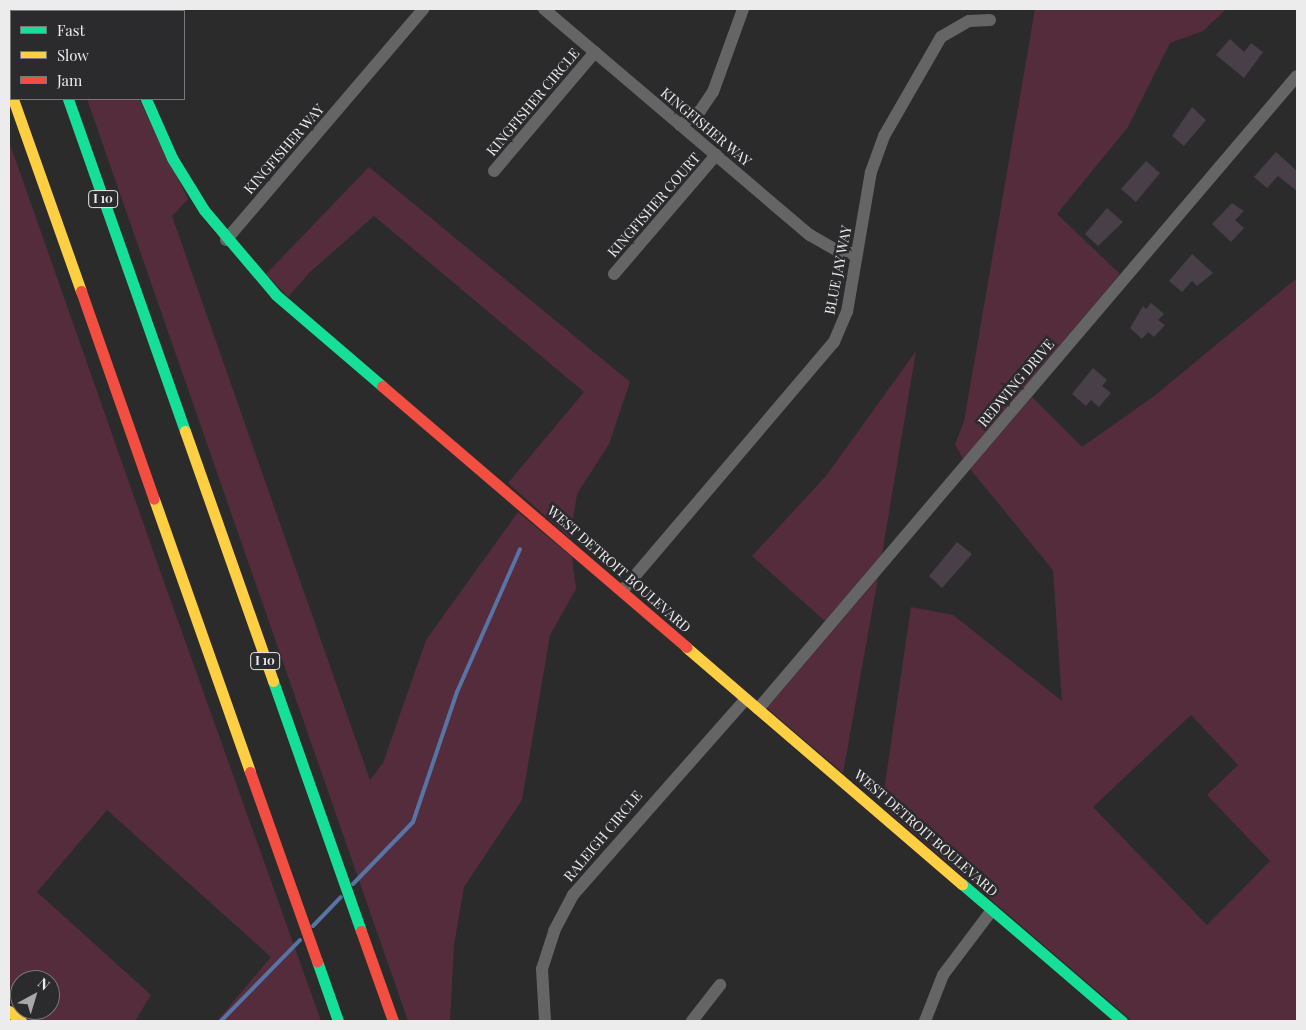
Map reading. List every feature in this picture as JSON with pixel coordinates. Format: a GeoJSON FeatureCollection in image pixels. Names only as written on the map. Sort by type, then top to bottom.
{"type":"FeatureCollection","features":[{"type":"Feature","properties":{"kind":"main road"},"geometry":{"type":"LineString","coordinates":[[13,100],[338,1021]]}},
{"type":"Feature","properties":{"kind":"main road","name":"I 10"},"geometry":{"type":"LineString","coordinates":[[68,100],[393,1021]]}},
{"type":"Feature","properties":{"kind":"main road","name":"WEST DETROIT BOULEVARD"},"geometry":{"type":"LineString","coordinates":[[146,100],[172,158],[226,240],[297,315],[622,591],[1122,1021]]}},
{"type":"Feature","properties":{"kind":"main road"},"geometry":{"type":"LineString","coordinates":[[9,115],[30,147]]}},
{"type":"Feature","properties":{"kind":"main road"},"geometry":{"type":"LineString","coordinates":[[9,1010],[21,1021]]}},
{"type":"Feature","properties":{"kind":"street","name":"KINGFISHER WAY"},"geometry":{"type":"LineString","coordinates":[[226,240],[423,9]]}},
{"type":"Feature","properties":{"kind":"street","name":"KINGFISHER WAY"},"geometry":{"type":"LineString","coordinates":[[544,9],[810,236],[838,251],[857,254]]}},
{"type":"Feature","properties":{"kind":"street"},"geometry":{"type":"LineString","coordinates":[[680,125],[700,111],[713,92],[743,9]]}},
{"type":"Feature","properties":{"kind":"street","name":"BLUE JAY WAY"},"geometry":{"type":"LineString","coordinates":[[622,591],[834,342],[847,312],[878,148],[934,45],[958,25],[990,20]]}},
{"type":"Feature","properties":{"kind":"street","name":"KINGFISHER CIRCLE"},"geometry":{"type":"LineString","coordinates":[[494,171],[595,52]]}},
{"type":"Feature","properties":{"kind":"street","name":"REDWING DRIVE"},"geometry":{"type":"LineString","coordinates":[[758,709],[1297,76]]}},
{"type":"Feature","properties":{"kind":"street","name":"KINGFISHER COURT"},"geometry":{"type":"LineString","coordinates":[[614,274],[716,155]]}},
{"type":"Feature","properties":{"kind":"street","name":"RALEIGH CIRCLE"},"geometry":{"type":"LineString","coordinates":[[544,1021],[542,969],[554,931],[574,895],[746,699]]}},
{"type":"Feature","properties":{"kind":"street"},"geometry":{"type":"LineString","coordinates":[[925,1021],[943,975],[992,910]]}},
{"type":"Feature","properties":{"kind":"street"},"geometry":{"type":"LineString","coordinates":[[692,1021],[720,985]]}},
{"type":"Feature","properties":{"kind":"shaded area"},"geometry":{"type":"Polygon","coordinates":[[[1035,9],[1226,9],[1203,31],[1170,43],[1128,127],[1057,214],[1120,274],[963,459],[955,444],[964,422],[1035,9]]]}},
{"type":"Feature","properties":{"kind":"shaded area"},"geometry":{"type":"Polygon","coordinates":[[[87,100],[139,100],[188,199],[172,216],[370,780],[383,763],[426,640],[518,512],[572,557],[576,589],[550,635],[522,800],[464,887],[454,945],[450,1021],[408,1021],[87,100]]]}},
{"type":"Feature","properties":{"kind":"shaded area"},"geometry":{"type":"Polygon","coordinates":[[[9,141],[321,1021],[217,1021],[271,957],[107,810],[37,892],[151,995],[135,1021],[32,1021],[31,1020],[60,1020],[60,970],[10,970],[10,1002],[9,141]]]}},
{"type":"Feature","properties":{"kind":"shaded area"},"geometry":{"type":"Polygon","coordinates":[[[369,167],[630,382],[609,444],[577,494],[570,538],[508,483],[584,392],[374,216],[310,272],[288,297],[266,274],[369,167]]]}},
{"type":"Feature","properties":{"kind":"shaded area"},"geometry":{"type":"Polygon","coordinates":[[[1297,278],[1297,1021],[1132,1021],[889,812],[884,791],[911,607],[953,615],[1062,701],[1053,570],[970,469],[1032,397],[1082,447],[1153,397],[1297,278]],[[1191,715],[1093,807],[1207,925],[1270,861],[1207,795],[1238,765],[1191,715]]]}},
{"type":"Feature","properties":{"kind":"shaded area"},"geometry":{"type":"Polygon","coordinates":[[[916,351],[882,554],[825,621],[752,556],[826,476],[916,351]]]}},
{"type":"Feature","properties":{"kind":"shaded area"},"geometry":{"type":"Polygon","coordinates":[[[878,578],[843,773],[767,708],[878,578]]]}},
{"type":"Feature","properties":{"kind":"building"},"geometry":{"type":"Polygon","coordinates":[[[1230,39],[1244,52],[1251,43],[1263,52],[1244,78],[1216,55],[1230,39]]]}},
{"type":"Feature","properties":{"kind":"building"},"geometry":{"type":"Polygon","coordinates":[[[1192,107],[1206,120],[1184,146],[1172,136],[1192,107]]]}},
{"type":"Feature","properties":{"kind":"building"},"geometry":{"type":"Polygon","coordinates":[[[1276,152],[1297,171],[1297,191],[1278,176],[1267,188],[1254,177],[1276,152]]]}},
{"type":"Feature","properties":{"kind":"building"},"geometry":{"type":"Polygon","coordinates":[[[1146,161],[1160,173],[1136,202],[1121,189],[1146,161]]]}},
{"type":"Feature","properties":{"kind":"building"},"geometry":{"type":"Polygon","coordinates":[[[1232,203],[1244,211],[1235,220],[1244,228],[1231,242],[1212,224],[1232,203]]]}},
{"type":"Feature","properties":{"kind":"building"},"geometry":{"type":"Polygon","coordinates":[[[1107,208],[1123,222],[1098,246],[1085,234],[1107,208]]]}},
{"type":"Feature","properties":{"kind":"building"},"geometry":{"type":"Polygon","coordinates":[[[1192,254],[1213,273],[1197,286],[1192,281],[1182,292],[1169,281],[1192,254]]]}},
{"type":"Feature","properties":{"kind":"building"},"geometry":{"type":"Polygon","coordinates":[[[1151,303],[1164,314],[1158,320],[1165,325],[1154,337],[1148,332],[1142,339],[1130,328],[1143,306],[1146,309],[1151,303]]]}},
{"type":"Feature","properties":{"kind":"building"},"geometry":{"type":"Polygon","coordinates":[[[1093,368],[1107,380],[1102,386],[1111,393],[1099,407],[1091,400],[1086,406],[1072,394],[1093,368]]]}},
{"type":"Feature","properties":{"kind":"building"},"geometry":{"type":"Polygon","coordinates":[[[957,542],[972,554],[942,588],[929,576],[957,542]]]}},
{"type":"Feature","properties":{"kind":"waterway"},"geometry":{"type":"LineString","coordinates":[[353,884],[413,822],[457,692],[520,549]]}},
{"type":"Feature","properties":{"kind":"waterway"},"geometry":{"type":"LineString","coordinates":[[313,926],[341,897]]}},
{"type":"Feature","properties":{"kind":"waterway"},"geometry":{"type":"LineString","coordinates":[[221,1021],[300,940]]}},
{"type":"Feature","properties":{"kind":"traffic: fast"},"geometry":{"type":"LineString","coordinates":[[68,100],[185,431]]}},
{"type":"Feature","properties":{"kind":"traffic: fast"},"geometry":{"type":"LineString","coordinates":[[146,100],[172,158],[204,210],[276,295],[382,386]]}},
{"type":"Feature","properties":{"kind":"traffic: fast"},"geometry":{"type":"LineString","coordinates":[[273,681],[361,931]]}},
{"type":"Feature","properties":{"kind":"traffic: fast"},"geometry":{"type":"LineString","coordinates":[[962,884],[1122,1021]]}},
{"type":"Feature","properties":{"kind":"traffic: fast"},"geometry":{"type":"LineString","coordinates":[[317,961],[338,1021]]}},
{"type":"Feature","properties":{"kind":"traffic: slow"},"geometry":{"type":"LineString","coordinates":[[13,100],[81,291]]}},
{"type":"Feature","properties":{"kind":"traffic: slow"},"geometry":{"type":"LineString","coordinates":[[185,431],[273,681]]}},
{"type":"Feature","properties":{"kind":"traffic: slow"},"geometry":{"type":"LineString","coordinates":[[154,499],[250,772]]}},
{"type":"Feature","properties":{"kind":"traffic: slow"},"geometry":{"type":"LineString","coordinates":[[686,647],[962,884]]}},
{"type":"Feature","properties":{"kind":"traffic: slow"},"geometry":{"type":"LineString","coordinates":[[9,1011],[21,1021]]}},
{"type":"Feature","properties":{"kind":"traffic: jam"},"geometry":{"type":"LineString","coordinates":[[81,291],[154,499]]}},
{"type":"Feature","properties":{"kind":"traffic: jam"},"geometry":{"type":"LineString","coordinates":[[382,386],[686,647]]}},
{"type":"Feature","properties":{"kind":"traffic: jam"},"geometry":{"type":"LineString","coordinates":[[250,772],[317,961]]}},
{"type":"Feature","properties":{"kind":"traffic: jam"},"geometry":{"type":"LineString","coordinates":[[361,931],[393,1021]]}}]}
